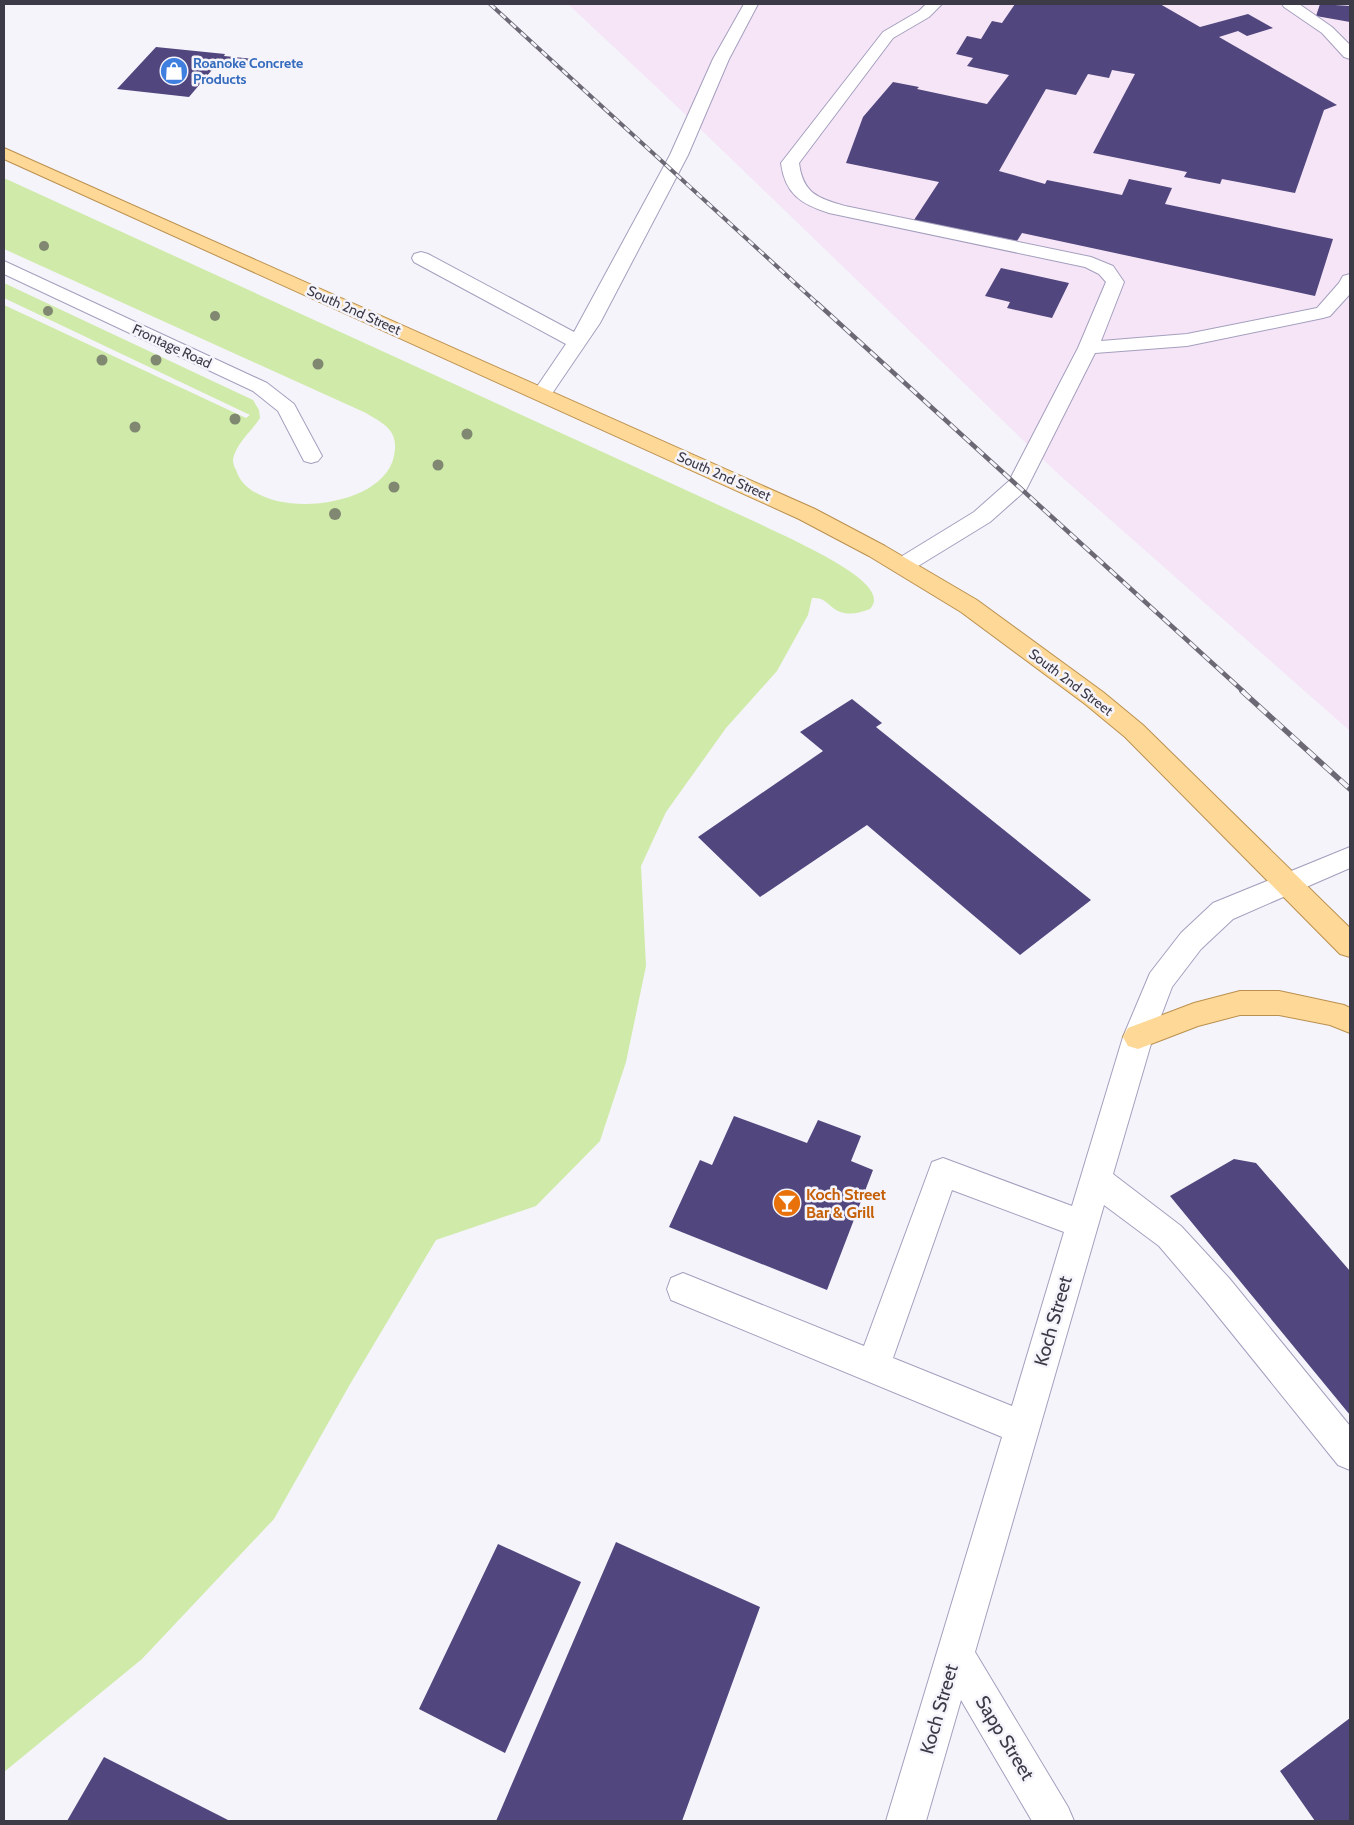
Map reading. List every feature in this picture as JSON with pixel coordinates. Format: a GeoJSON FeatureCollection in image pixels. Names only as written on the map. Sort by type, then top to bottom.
{"type":"FeatureCollection","features":[{"type":"Feature","properties":{"kind":"main road","name":"South 2nd Street"},"geometry":{"type":"LineString","coordinates":[[4,153],[807,514],[902,566],[969,606],[1094,698],[1134,732],[1350,946]]}},
{"type":"Feature","properties":{"kind":"main road"},"geometry":{"type":"LineString","coordinates":[[1138,1038],[1194,1015],[1240,1003],[1279,1003],[1334,1014],[1350,1021]]}},
{"type":"Feature","properties":{"kind":"street"},"geometry":{"type":"LineString","coordinates":[[542,394],[590,322],[679,155],[721,59],[750,4]]}},
{"type":"Feature","properties":{"kind":"street"},"geometry":{"type":"LineString","coordinates":[[902,566],[982,517],[1018,485],[1088,348],[1115,282],[1106,270],[1091,262],[842,211],[821,205],[805,196],[793,182],[790,163],[888,35],[924,14],[935,4]]}},
{"type":"Feature","properties":{"kind":"street"},"geometry":{"type":"LineString","coordinates":[[1289,4],[1327,30],[1350,54]]}},
{"type":"Feature","properties":{"kind":"street"},"geometry":{"type":"LineString","coordinates":[[421,258],[577,342]]}},
{"type":"Feature","properties":{"kind":"street","name":"Frontage Road"},"geometry":{"type":"LineString","coordinates":[[4,267],[260,387],[287,408],[311,456]]}},
{"type":"Feature","properties":{"kind":"street"},"geometry":{"type":"LineString","coordinates":[[1088,348],[1188,340],[1323,312],[1348,285],[1350,280]]}},
{"type":"Feature","properties":{"kind":"street","name":"Koch Street"},"geometry":{"type":"LineString","coordinates":[[906,1821],[1138,1038],[1160,980],[1192,941],[1223,911],[1350,857]]}},
{"type":"Feature","properties":{"kind":"street"},"geometry":{"type":"LineString","coordinates":[[873,1366],[943,1172],[1082,1224]]}},
{"type":"Feature","properties":{"kind":"street"},"geometry":{"type":"LineString","coordinates":[[1096,1180],[1170,1236],[1217,1289],[1350,1453]]}},
{"type":"Feature","properties":{"kind":"street"},"geometry":{"type":"LineString","coordinates":[[683,1289],[1022,1428]]}},
{"type":"Feature","properties":{"kind":"street","name":"Sapp Street"},"geometry":{"type":"LineString","coordinates":[[955,1654],[1054,1821]]}},
{"type":"Feature","properties":{"kind":"shaded area"},"geometry":{"type":"Polygon","coordinates":[[[568,4],[1350,4],[1350,731],[1055,471],[568,4]]]}},
{"type":"Feature","properties":{"kind":"green space"},"geometry":{"type":"Polygon","coordinates":[[[4,178],[787,537],[823,555],[856,575],[867,586],[873,595],[874,601],[870,609],[850,614],[834,609],[820,599],[812,598],[808,615],[777,671],[726,728],[666,812],[641,866],[646,966],[626,1062],[600,1141],[536,1206],[436,1240],[349,1386],[274,1519],[142,1659],[4,1772],[4,305],[246,418],[250,415],[4,298],[4,283],[253,400],[259,410],[260,418],[238,447],[233,462],[235,469],[247,487],[266,498],[290,503],[317,504],[343,499],[367,489],[385,475],[394,456],[395,440],[385,425],[366,413],[4,249],[4,178]]]}},
{"type":"Feature","properties":{"kind":"building"},"geometry":{"type":"Polygon","coordinates":[[[1015,4],[1160,4],[1200,27],[1248,14],[1273,28],[1247,36],[1238,31],[1219,37],[1337,105],[1324,110],[1295,193],[1222,179],[1220,184],[1184,177],[1187,172],[1093,153],[1135,74],[1112,70],[1109,78],[1088,74],[1076,95],[1046,89],[999,171],[1045,184],[1047,180],[1122,195],[1129,179],[1172,188],[1165,204],[1333,239],[1315,296],[1022,233],[1017,241],[914,220],[939,182],[846,163],[863,117],[893,82],[987,104],[1009,75],[967,66],[973,58],[956,54],[967,36],[981,39],[992,21],[1002,23],[1015,4]]]}},
{"type":"Feature","properties":{"kind":"building"},"geometry":{"type":"Polygon","coordinates":[[[1320,4],[1350,6],[1350,22],[1316,16],[1320,4]]]}},
{"type":"Feature","properties":{"kind":"building"},"geometry":{"type":"Polygon","coordinates":[[[156,47],[254,59],[247,67],[217,64],[189,97],[117,89],[156,47]]]}},
{"type":"Feature","properties":{"kind":"building"},"geometry":{"type":"Polygon","coordinates":[[[1001,268],[1069,283],[1052,318],[1007,308],[1010,302],[985,296],[1001,268]]]}},
{"type":"Feature","properties":{"kind":"building"},"geometry":{"type":"Polygon","coordinates":[[[852,699],[882,723],[876,727],[1091,900],[1020,955],[867,825],[760,897],[698,837],[823,751],[800,732],[852,699]]]}},
{"type":"Feature","properties":{"kind":"building"},"geometry":{"type":"Polygon","coordinates":[[[734,1116],[807,1143],[818,1120],[861,1136],[851,1161],[873,1170],[827,1290],[669,1227],[700,1160],[712,1165],[734,1116]]]}},
{"type":"Feature","properties":{"kind":"building"},"geometry":{"type":"Polygon","coordinates":[[[1234,1159],[1256,1163],[1350,1271],[1350,1415],[1170,1196],[1234,1159]]]}},
{"type":"Feature","properties":{"kind":"building"},"geometry":{"type":"Polygon","coordinates":[[[616,1542],[760,1607],[682,1821],[496,1821],[616,1542]]]}},
{"type":"Feature","properties":{"kind":"building"},"geometry":{"type":"Polygon","coordinates":[[[498,1544],[581,1582],[505,1753],[419,1709],[498,1544]]]}},
{"type":"Feature","properties":{"kind":"building"},"geometry":{"type":"Polygon","coordinates":[[[1350,1718],[1350,1821],[1315,1821],[1280,1771],[1350,1718]]]}},
{"type":"Feature","properties":{"kind":"building"},"geometry":{"type":"Polygon","coordinates":[[[104,1757],[230,1821],[67,1821],[104,1757]]]}},
{"type":"Feature","properties":{"kind":"railway"},"geometry":{"type":"LineString","coordinates":[[490,4],[818,304]]}},
{"type":"Feature","properties":{"kind":"railway"},"geometry":{"type":"LineString","coordinates":[[817,303],[1244,692]]}},
{"type":"Feature","properties":{"kind":"railway"},"geometry":{"type":"LineString","coordinates":[[1242,691],[1350,789]]}},
{"type":"Feature","properties":{"kind":"place","name":"Roanoke Concrete Products"},"geometry":{"type":"Point","coordinates":[174,71]}},
{"type":"Feature","properties":{"kind":"place","name":"Koch Street Bar & Grill"},"geometry":{"type":"Point","coordinates":[787,1203]}}]}
